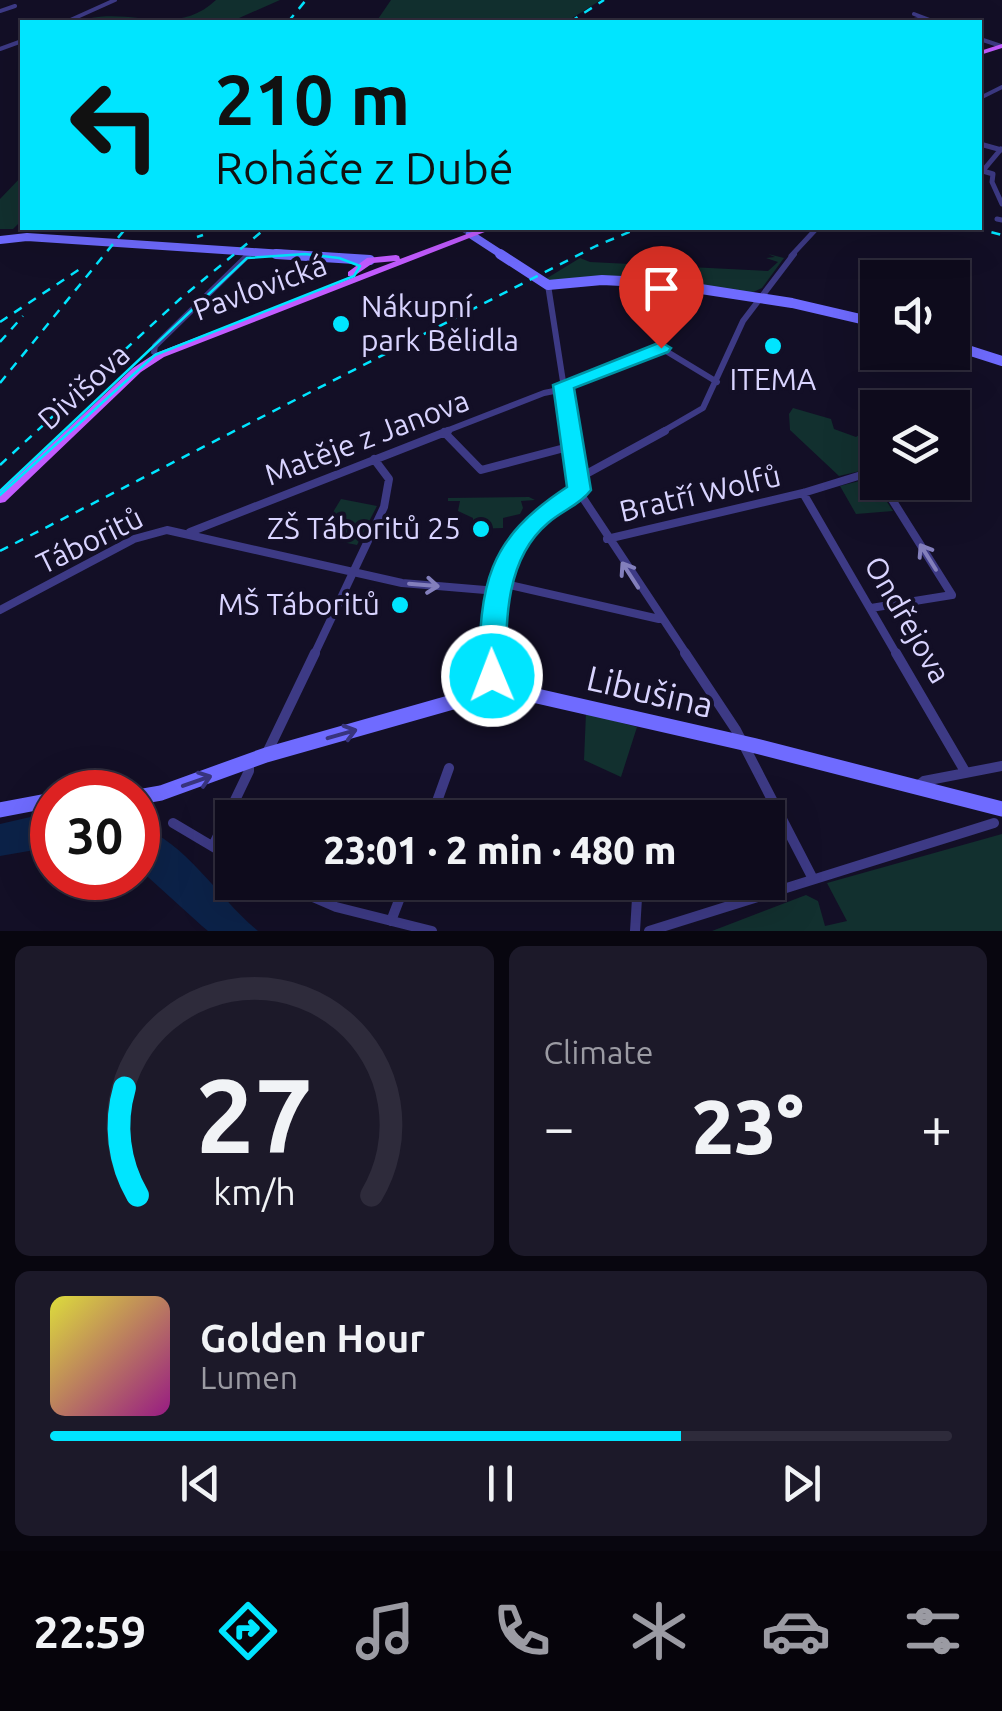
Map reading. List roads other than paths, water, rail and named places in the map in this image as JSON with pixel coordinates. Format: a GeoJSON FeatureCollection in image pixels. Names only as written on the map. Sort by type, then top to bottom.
{"type":"FeatureCollection","features":[{"type":"Feature","properties":{"kind":"main road","name":"Pavlovická"},"geometry":{"type":"LineString","coordinates":[[156,353],[466,231]]}},
{"type":"Feature","properties":{"kind":"main road"},"geometry":{"type":"LineString","coordinates":[[350,278],[373,269],[372,260],[412,255]]}},
{"type":"Feature","properties":{"kind":"main road","name":"Pavlovická"},"geometry":{"type":"LineString","coordinates":[[156,353],[324,284],[350,278]]}},
{"type":"Feature","properties":{"kind":"main road","name":"Divišova"},"geometry":{"type":"LineString","coordinates":[[0,487],[119,377],[156,353]]}},
{"type":"Feature","properties":{"kind":"main road","name":"Divišova"},"geometry":{"type":"LineString","coordinates":[[0,499],[156,353]]}},
{"type":"Feature","properties":{"kind":"street"},"geometry":{"type":"LineString","coordinates":[[70,20],[115,0]]}},
{"type":"Feature","properties":{"kind":"street"},"geometry":{"type":"LineString","coordinates":[[0,11],[15,6]]}},
{"type":"Feature","properties":{"kind":"street"},"geometry":{"type":"LineString","coordinates":[[914,14],[930,20]]}},
{"type":"Feature","properties":{"kind":"street"},"geometry":{"type":"LineString","coordinates":[[914,20],[924,18]]}},
{"type":"Feature","properties":{"kind":"street"},"geometry":{"type":"LineString","coordinates":[[982,173],[1001,149]]}},
{"type":"Feature","properties":{"kind":"street"},"geometry":{"type":"LineString","coordinates":[[982,173],[993,174],[992,182],[1002,204]]}},
{"type":"Feature","properties":{"kind":"street"},"geometry":{"type":"LineString","coordinates":[[578,479],[688,419],[707,403],[736,333],[759,298],[815,230]]}},
{"type":"Feature","properties":{"kind":"street"},"geometry":{"type":"LineString","coordinates":[[466,231],[548,285],[618,280],[759,298],[860,319]]}},
{"type":"Feature","properties":{"kind":"street"},"geometry":{"type":"LineString","coordinates":[[0,240],[19,237],[372,260]]}},
{"type":"Feature","properties":{"kind":"street"},"geometry":{"type":"LineString","coordinates":[[156,353],[155,346],[251,252]]}},
{"type":"Feature","properties":{"kind":"street"},"geometry":{"type":"LineString","coordinates":[[548,285],[579,490],[607,539],[742,743],[812,877]]}},
{"type":"Feature","properties":{"kind":"street","name":"Matěje z Janova"},"geometry":{"type":"LineString","coordinates":[[187,533],[661,348],[717,382]]}},
{"type":"Feature","properties":{"kind":"street"},"geometry":{"type":"LineString","coordinates":[[970,350],[1002,360]]}},
{"type":"Feature","properties":{"kind":"street"},"geometry":{"type":"LineString","coordinates":[[444,432],[481,470],[572,446]]}},
{"type":"Feature","properties":{"kind":"street"},"geometry":{"type":"LineString","coordinates":[[266,755],[388,494],[387,475],[374,459]]}},
{"type":"Feature","properties":{"kind":"street","name":"Bratří Wolfů"},"geometry":{"type":"LineString","coordinates":[[607,539],[860,481]]}},
{"type":"Feature","properties":{"kind":"street"},"geometry":{"type":"LineString","coordinates":[[494,688],[492,626],[499,587],[526,531],[579,490]]}},
{"type":"Feature","properties":{"kind":"street","name":"Ondřejova"},"geometry":{"type":"LineString","coordinates":[[803,493],[966,772]]}},
{"type":"Feature","properties":{"kind":"street"},"geometry":{"type":"LineString","coordinates":[[871,608],[952,595],[892,500]]}},
{"type":"Feature","properties":{"kind":"street","name":"Táboritů"},"geometry":{"type":"LineString","coordinates":[[0,610],[147,533],[187,533],[402,583],[529,586],[646,619],[660,619]]}},
{"type":"Feature","properties":{"kind":"street","name":"Libušina"},"geometry":{"type":"LineString","coordinates":[[160,791],[494,688],[742,743],[916,788],[998,816]]}},
{"type":"Feature","properties":{"kind":"street"},"geometry":{"type":"LineString","coordinates":[[173,823],[213,846],[248,772],[249,762]]}},
{"type":"Feature","properties":{"kind":"street"},"geometry":{"type":"LineString","coordinates":[[916,788],[920,782],[1002,766]]}},
{"type":"Feature","properties":{"kind":"street"},"geometry":{"type":"LineString","coordinates":[[437,800],[449,768]]}},
{"type":"Feature","properties":{"kind":"street"},"geometry":{"type":"LineString","coordinates":[[0,810],[30,804]]}},
{"type":"Feature","properties":{"kind":"street"},"geometry":{"type":"LineString","coordinates":[[648,931],[998,816]]}},
{"type":"Feature","properties":{"kind":"street"},"geometry":{"type":"LineString","coordinates":[[320,900],[432,931]]}},
{"type":"Feature","properties":{"kind":"street"},"geometry":{"type":"LineString","coordinates":[[391,921],[399,900]]}},
{"type":"Feature","properties":{"kind":"street"},"geometry":{"type":"LineString","coordinates":[[634,931],[637,900]]}},
{"type":"Feature","properties":{"kind":"water"},"geometry":{"type":"Polygon","coordinates":[[[30,817],[30,851],[0,856],[0,824],[30,817]]]}},
{"type":"Feature","properties":{"kind":"water"},"geometry":{"type":"Polygon","coordinates":[[[160,837],[215,888],[215,900],[227,900],[258,931],[208,931],[160,888],[160,837]]]}},
{"type":"Feature","properties":{"kind":"tram line"},"geometry":{"type":"LineString","coordinates":[[0,491],[247,258],[305,254],[339,258],[360,266],[354,276],[155,355],[0,495]]}},
{"type":"Feature","properties":{"kind":"railway"},"geometry":{"type":"LineString","coordinates":[[290,20],[306,0]]}},
{"type":"Feature","properties":{"kind":"railway"},"geometry":{"type":"LineString","coordinates":[[573,20],[604,0]]}},
{"type":"Feature","properties":{"kind":"railway"},"geometry":{"type":"LineString","coordinates":[[0,383],[124,230]]}},
{"type":"Feature","properties":{"kind":"railway"},"geometry":{"type":"LineString","coordinates":[[0,465],[180,299],[264,230]]}},
{"type":"Feature","properties":{"kind":"railway"},"geometry":{"type":"LineString","coordinates":[[0,551],[634,230]]}},
{"type":"Feature","properties":{"kind":"railway"},"geometry":{"type":"LineString","coordinates":[[982,230],[1002,235]]}},
{"type":"Feature","properties":{"kind":"railway"},"geometry":{"type":"LineString","coordinates":[[197,237],[203,235]]}},
{"type":"Feature","properties":{"kind":"railway"},"geometry":{"type":"LineString","coordinates":[[0,322],[83,267]]}},
{"type":"Feature","properties":{"kind":"railway"},"geometry":{"type":"LineString","coordinates":[[0,342],[23,316]]}},
{"type":"Feature","properties":{"kind":"place","name":"Nákupní park Bělidla"},"geometry":{"type":"Point","coordinates":[341,324]}},
{"type":"Feature","properties":{"kind":"place","name":"ITEMA"},"geometry":{"type":"Point","coordinates":[773,346]}},
{"type":"Feature","properties":{"kind":"place","name":"ZŠ Táboritů 25"},"geometry":{"type":"Point","coordinates":[481,529]}},
{"type":"Feature","properties":{"kind":"place","name":"MŠ Táboritů"},"geometry":{"type":"Point","coordinates":[400,605]}}]}
